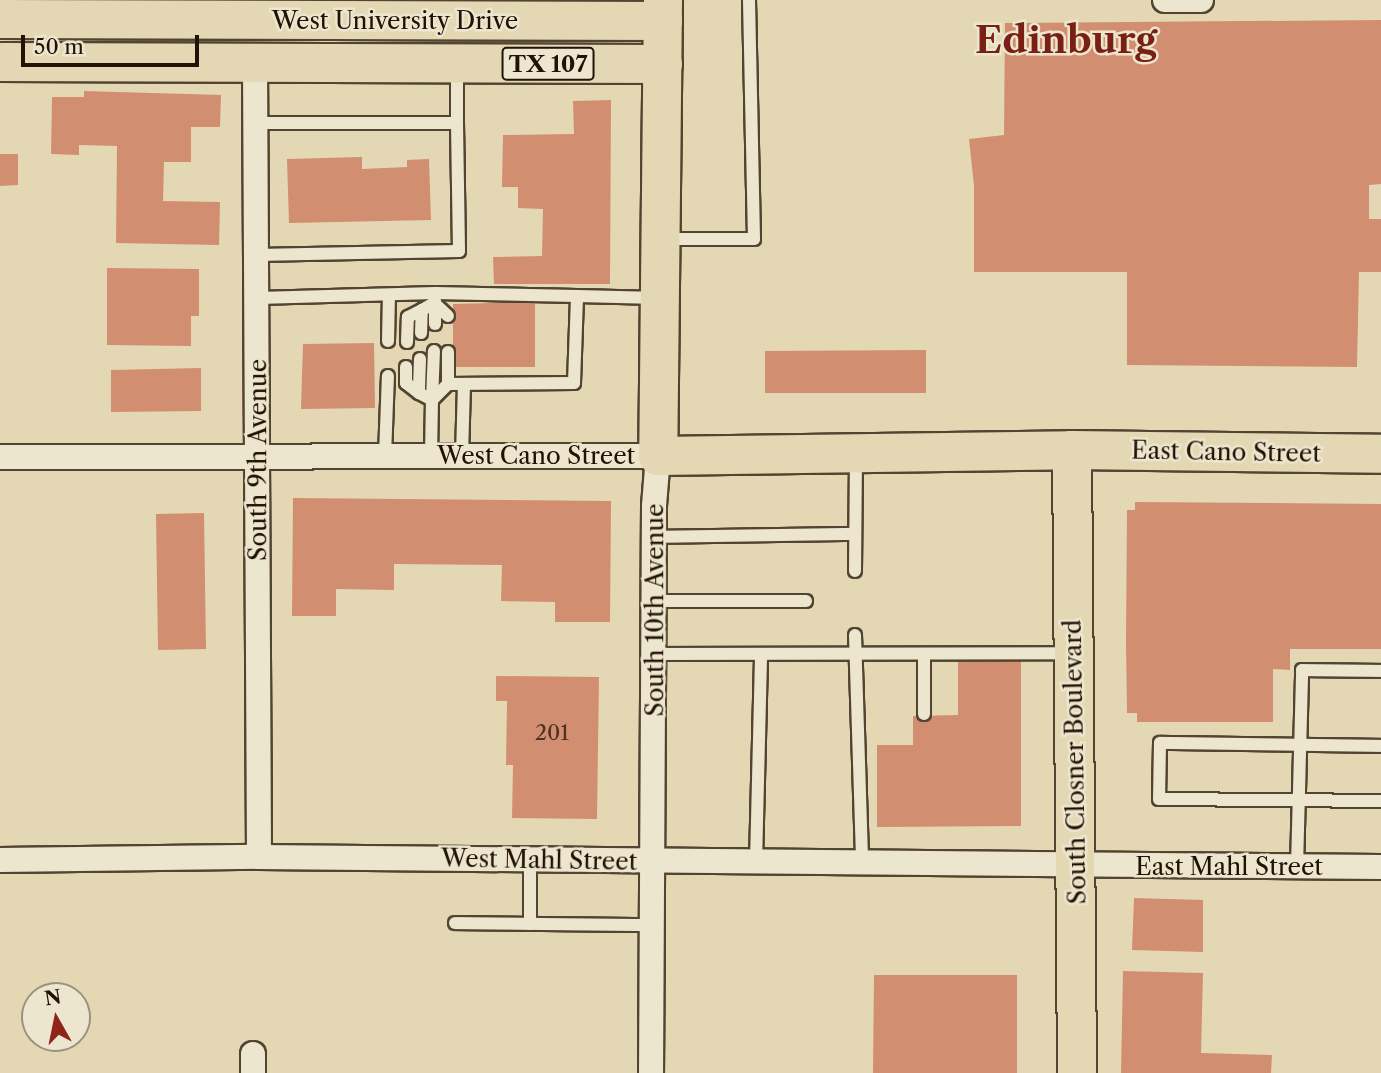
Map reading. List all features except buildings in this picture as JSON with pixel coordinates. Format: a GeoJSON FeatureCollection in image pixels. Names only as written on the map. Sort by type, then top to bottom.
{"type":"FeatureCollection","features":[{"type":"Feature","properties":{"kind":"main road","name":"West University Drive"},"geometry":{"type":"LineString","coordinates":[[0,19],[255,11],[663,10]]}},
{"type":"Feature","properties":{"kind":"main road","name":"South 10th Avenue"},"geometry":{"type":"LineString","coordinates":[[659,456],[663,10]]}},
{"type":"Feature","properties":{"kind":"main road","name":"West University Drive"},"geometry":{"type":"LineString","coordinates":[[0,62],[663,64]]}},
{"type":"Feature","properties":{"kind":"main road","name":"West Cano Street"},"geometry":{"type":"LineString","coordinates":[[659,456],[1072,450]]}},
{"type":"Feature","properties":{"kind":"main road","name":"East Cano Street"},"geometry":{"type":"LineString","coordinates":[[1072,450],[1381,454]]}},
{"type":"Feature","properties":{"kind":"main road","name":"South Closner Boulevard"},"geometry":{"type":"LineString","coordinates":[[1072,450],[1077,1073]]}},
{"type":"Feature","properties":{"kind":"street"},"geometry":{"type":"LineString","coordinates":[[1165,0],[1200,0]]}},
{"type":"Feature","properties":{"kind":"street","name":"South 9th Avenue"},"geometry":{"type":"LineString","coordinates":[[255,62],[259,857]]}},
{"type":"Feature","properties":{"kind":"street","name":"West Cano Street"},"geometry":{"type":"LineString","coordinates":[[0,457],[659,456]]}},
{"type":"Feature","properties":{"kind":"street","name":"South 10th Avenue"},"geometry":{"type":"LineString","coordinates":[[652,1073],[654,537],[659,456]]}},
{"type":"Feature","properties":{"kind":"street","name":"West Mahl Street"},"geometry":{"type":"LineString","coordinates":[[0,860],[259,857],[1077,867]]}},
{"type":"Feature","properties":{"kind":"street","name":"East Mahl Street"},"geometry":{"type":"LineString","coordinates":[[1077,867],[1381,867]]}},
{"type":"Feature","properties":{"kind":"lane"},"geometry":{"type":"LineString","coordinates":[[661,239],[754,239],[749,0]]}},
{"type":"Feature","properties":{"kind":"lane"},"geometry":{"type":"LineString","coordinates":[[256,255],[459,251],[457,63]]}},
{"type":"Feature","properties":{"kind":"lane"},"geometry":{"type":"LineString","coordinates":[[255,123],[457,123]]}},
{"type":"Feature","properties":{"kind":"lane"},"geometry":{"type":"LineString","coordinates":[[258,298],[389,295],[435,298],[660,298]]}},
{"type":"Feature","properties":{"kind":"lane"},"geometry":{"type":"LineString","coordinates":[[388,341],[389,295]]}},
{"type":"Feature","properties":{"kind":"lane"},"geometry":{"type":"LineString","coordinates":[[432,400],[448,384],[574,383],[577,296]]}},
{"type":"Feature","properties":{"kind":"lane"},"geometry":{"type":"LineString","coordinates":[[407,342],[408,317],[422,310],[435,298]]}},
{"type":"Feature","properties":{"kind":"lane"},"geometry":{"type":"LineString","coordinates":[[435,298],[448,316]]}},
{"type":"Feature","properties":{"kind":"lane"},"geometry":{"type":"LineString","coordinates":[[435,298],[435,324]]}},
{"type":"Feature","properties":{"kind":"lane"},"geometry":{"type":"LineString","coordinates":[[421,333],[422,310]]}},
{"type":"Feature","properties":{"kind":"lane"},"geometry":{"type":"LineString","coordinates":[[430,456],[434,351]]}},
{"type":"Feature","properties":{"kind":"lane"},"geometry":{"type":"LineString","coordinates":[[448,352],[448,384]]}},
{"type":"Feature","properties":{"kind":"lane"},"geometry":{"type":"LineString","coordinates":[[419,393],[420,359]]}},
{"type":"Feature","properties":{"kind":"lane"},"geometry":{"type":"LineString","coordinates":[[405,383],[406,367]]}},
{"type":"Feature","properties":{"kind":"lane"},"geometry":{"type":"LineString","coordinates":[[385,456],[387,379],[405,383],[432,400]]}},
{"type":"Feature","properties":{"kind":"lane"},"geometry":{"type":"LineString","coordinates":[[461,456],[464,384]]}},
{"type":"Feature","properties":{"kind":"lane"},"geometry":{"type":"LineString","coordinates":[[855,571],[856,452]]}},
{"type":"Feature","properties":{"kind":"lane"},"geometry":{"type":"LineString","coordinates":[[654,537],[855,534]]}},
{"type":"Feature","properties":{"kind":"lane"},"geometry":{"type":"LineString","coordinates":[[654,601],[806,601]]}},
{"type":"Feature","properties":{"kind":"lane"},"geometry":{"type":"LineString","coordinates":[[855,635],[862,864]]}},
{"type":"Feature","properties":{"kind":"lane"},"geometry":{"type":"LineString","coordinates":[[654,654],[1074,653]]}},
{"type":"Feature","properties":{"kind":"lane"},"geometry":{"type":"LineString","coordinates":[[756,862],[761,654]]}},
{"type":"Feature","properties":{"kind":"lane"},"geometry":{"type":"LineString","coordinates":[[923,655],[924,713]]}},
{"type":"Feature","properties":{"kind":"lane"},"geometry":{"type":"LineString","coordinates":[[1297,867],[1302,670],[1381,671]]}},
{"type":"Feature","properties":{"kind":"lane"},"geometry":{"type":"LineString","coordinates":[[1381,746],[1160,743],[1158,799],[1381,801]]}},
{"type":"Feature","properties":{"kind":"lane"},"geometry":{"type":"LineString","coordinates":[[530,860],[530,924]]}},
{"type":"Feature","properties":{"kind":"lane"},"geometry":{"type":"LineString","coordinates":[[455,923],[653,925]]}},
{"type":"Feature","properties":{"kind":"district","name":"Edinburg"},"geometry":{"type":"Point","coordinates":[1066,40]}}]}
